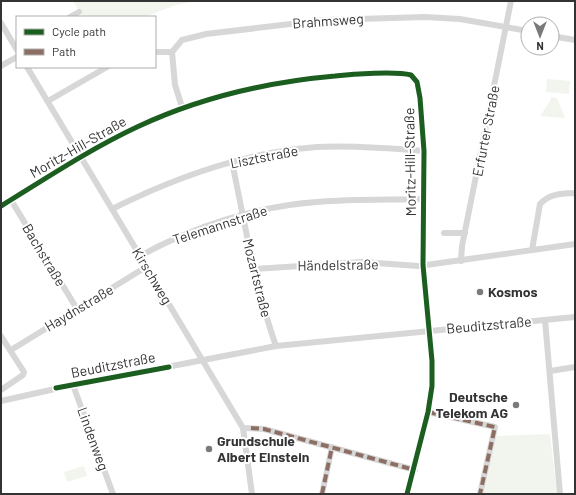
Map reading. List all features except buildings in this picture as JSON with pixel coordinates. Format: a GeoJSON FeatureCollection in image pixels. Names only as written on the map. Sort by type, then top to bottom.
{"type":"FeatureCollection","features":[{"type":"Feature","properties":{"kind":"street","name":"Erfurter Straße"},"geometry":{"type":"LineString","coordinates":[[461,260],[511,1]]}},
{"type":"Feature","properties":{"kind":"street"},"geometry":{"type":"LineString","coordinates":[[72,16],[79,12]]}},
{"type":"Feature","properties":{"kind":"street","name":"Brahmsweg"},"geometry":{"type":"LineString","coordinates":[[172,52],[182,40],[206,34],[325,20],[425,17],[458,18],[520,30]]}},
{"type":"Feature","properties":{"kind":"street"},"geometry":{"type":"LineString","coordinates":[[1,23],[16,46]]}},
{"type":"Feature","properties":{"kind":"street"},"geometry":{"type":"LineString","coordinates":[[560,37],[575,40]]}},
{"type":"Feature","properties":{"kind":"street"},"geometry":{"type":"LineString","coordinates":[[156,52],[172,52],[175,85],[182,108]]}},
{"type":"Feature","properties":{"kind":"street"},"geometry":{"type":"LineString","coordinates":[[1,66],[16,58]]}},
{"type":"Feature","properties":{"kind":"street","name":"Kirschweg"},"geometry":{"type":"LineString","coordinates":[[28,68],[202,360],[220,386],[243,428],[252,494]]}},
{"type":"Feature","properties":{"kind":"street"},"geometry":{"type":"LineString","coordinates":[[48,101],[105,68]]}},
{"type":"Feature","properties":{"kind":"street","name":"Moritz-Hill-Straße"},"geometry":{"type":"LineString","coordinates":[[1,206],[136,127],[182,108],[252,88],[304,79],[348,75],[406,74],[414,78],[418,87],[424,151],[423,266],[432,361],[432,386],[428,412],[415,470],[407,494]]}},
{"type":"Feature","properties":{"kind":"street","name":"Lisztstraße"},"geometry":{"type":"LineString","coordinates":[[112,209],[172,181],[232,162],[275,152],[342,146],[424,151]]}},
{"type":"Feature","properties":{"kind":"street","name":"Mozartstraße"},"geometry":{"type":"LineString","coordinates":[[232,162],[253,269],[261,300],[276,346]]}},
{"type":"Feature","properties":{"kind":"street"},"geometry":{"type":"LineString","coordinates":[[532,250],[540,204],[546,198],[554,195],[575,193]]}},
{"type":"Feature","properties":{"kind":"street","name":"Telemannstraße"},"geometry":{"type":"LineString","coordinates":[[140,256],[200,229],[242,216],[276,208],[316,202],[423,199]]}},
{"type":"Feature","properties":{"kind":"street","name":"Bachstraße"},"geometry":{"type":"LineString","coordinates":[[11,200],[77,309]]}},
{"type":"Feature","properties":{"kind":"street"},"geometry":{"type":"LineString","coordinates":[[444,233],[465,233]]}},
{"type":"Feature","properties":{"kind":"street","name":"Händelstraße"},"geometry":{"type":"LineString","coordinates":[[253,269],[362,262],[423,266],[575,244]]}},
{"type":"Feature","properties":{"kind":"street","name":"Haydnstraße"},"geometry":{"type":"LineString","coordinates":[[11,350],[146,267]]}},
{"type":"Feature","properties":{"kind":"street","name":"Beuditzstraße"},"geometry":{"type":"LineString","coordinates":[[1,401],[73,384],[276,346],[428,330],[575,317]]}},
{"type":"Feature","properties":{"kind":"street"},"geometry":{"type":"LineString","coordinates":[[545,320],[560,494]]}},
{"type":"Feature","properties":{"kind":"street"},"geometry":{"type":"LineString","coordinates":[[1,336],[24,373],[1,390]]}},
{"type":"Feature","properties":{"kind":"street"},"geometry":{"type":"LineString","coordinates":[[550,371],[575,367]]}},
{"type":"Feature","properties":{"kind":"street","name":"Lindenweg"},"geometry":{"type":"LineString","coordinates":[[73,384],[113,494]]}},
{"type":"Feature","properties":{"kind":"street"},"geometry":{"type":"LineString","coordinates":[[428,412],[495,427],[480,494]]}},
{"type":"Feature","properties":{"kind":"street"},"geometry":{"type":"LineString","coordinates":[[243,428],[264,430],[415,470]]}},
{"type":"Feature","properties":{"kind":"street"},"geometry":{"type":"LineString","coordinates":[[322,494],[332,447]]}},
{"type":"Feature","properties":{"kind":"shaded area"},"geometry":{"type":"Polygon","coordinates":[[[73,1],[194,1],[173,6],[148,16],[82,16],[73,1]]]}},
{"type":"Feature","properties":{"kind":"shaded area"},"geometry":{"type":"Polygon","coordinates":[[[547,79],[570,81],[569,94],[546,92],[547,79]]]}},
{"type":"Feature","properties":{"kind":"shaded area"},"geometry":{"type":"Polygon","coordinates":[[[551,97],[557,98],[565,118],[540,116],[551,100],[551,97]]]}},
{"type":"Feature","properties":{"kind":"shaded area"},"geometry":{"type":"Polygon","coordinates":[[[550,434],[557,494],[482,494],[496,436],[550,434]]]}},
{"type":"Feature","properties":{"kind":"shaded area"},"geometry":{"type":"Polygon","coordinates":[[[84,466],[87,476],[67,482],[64,472],[84,466]]]}},
{"type":"Feature","properties":{"kind":"marked path"},"geometry":{"type":"LineString","coordinates":[[428,412],[495,427],[480,494]]}},
{"type":"Feature","properties":{"kind":"marked path"},"geometry":{"type":"LineString","coordinates":[[251,428],[264,429],[415,470]]}},
{"type":"Feature","properties":{"kind":"marked path"},"geometry":{"type":"LineString","coordinates":[[322,494],[332,447]]}},
{"type":"Feature","properties":{"kind":"cycle path"},"geometry":{"type":"LineString","coordinates":[[1,206],[119,136],[161,117],[209,100],[284,82],[374,73],[411,75],[417,82],[420,98],[424,151],[423,265],[432,361],[432,386],[428,412],[407,494]]}},
{"type":"Feature","properties":{"kind":"cycle path"},"geometry":{"type":"LineString","coordinates":[[56,388],[169,367]]}},
{"type":"Feature","properties":{"kind":"place","name":"Kosmos"},"geometry":{"type":"Point","coordinates":[480,292]}},
{"type":"Feature","properties":{"kind":"place","name":"Deutsche Telekom AG"},"geometry":{"type":"Point","coordinates":[516,405]}},
{"type":"Feature","properties":{"kind":"place","name":"Grundschule Albert Einstein"},"geometry":{"type":"Point","coordinates":[209,449]}}]}
